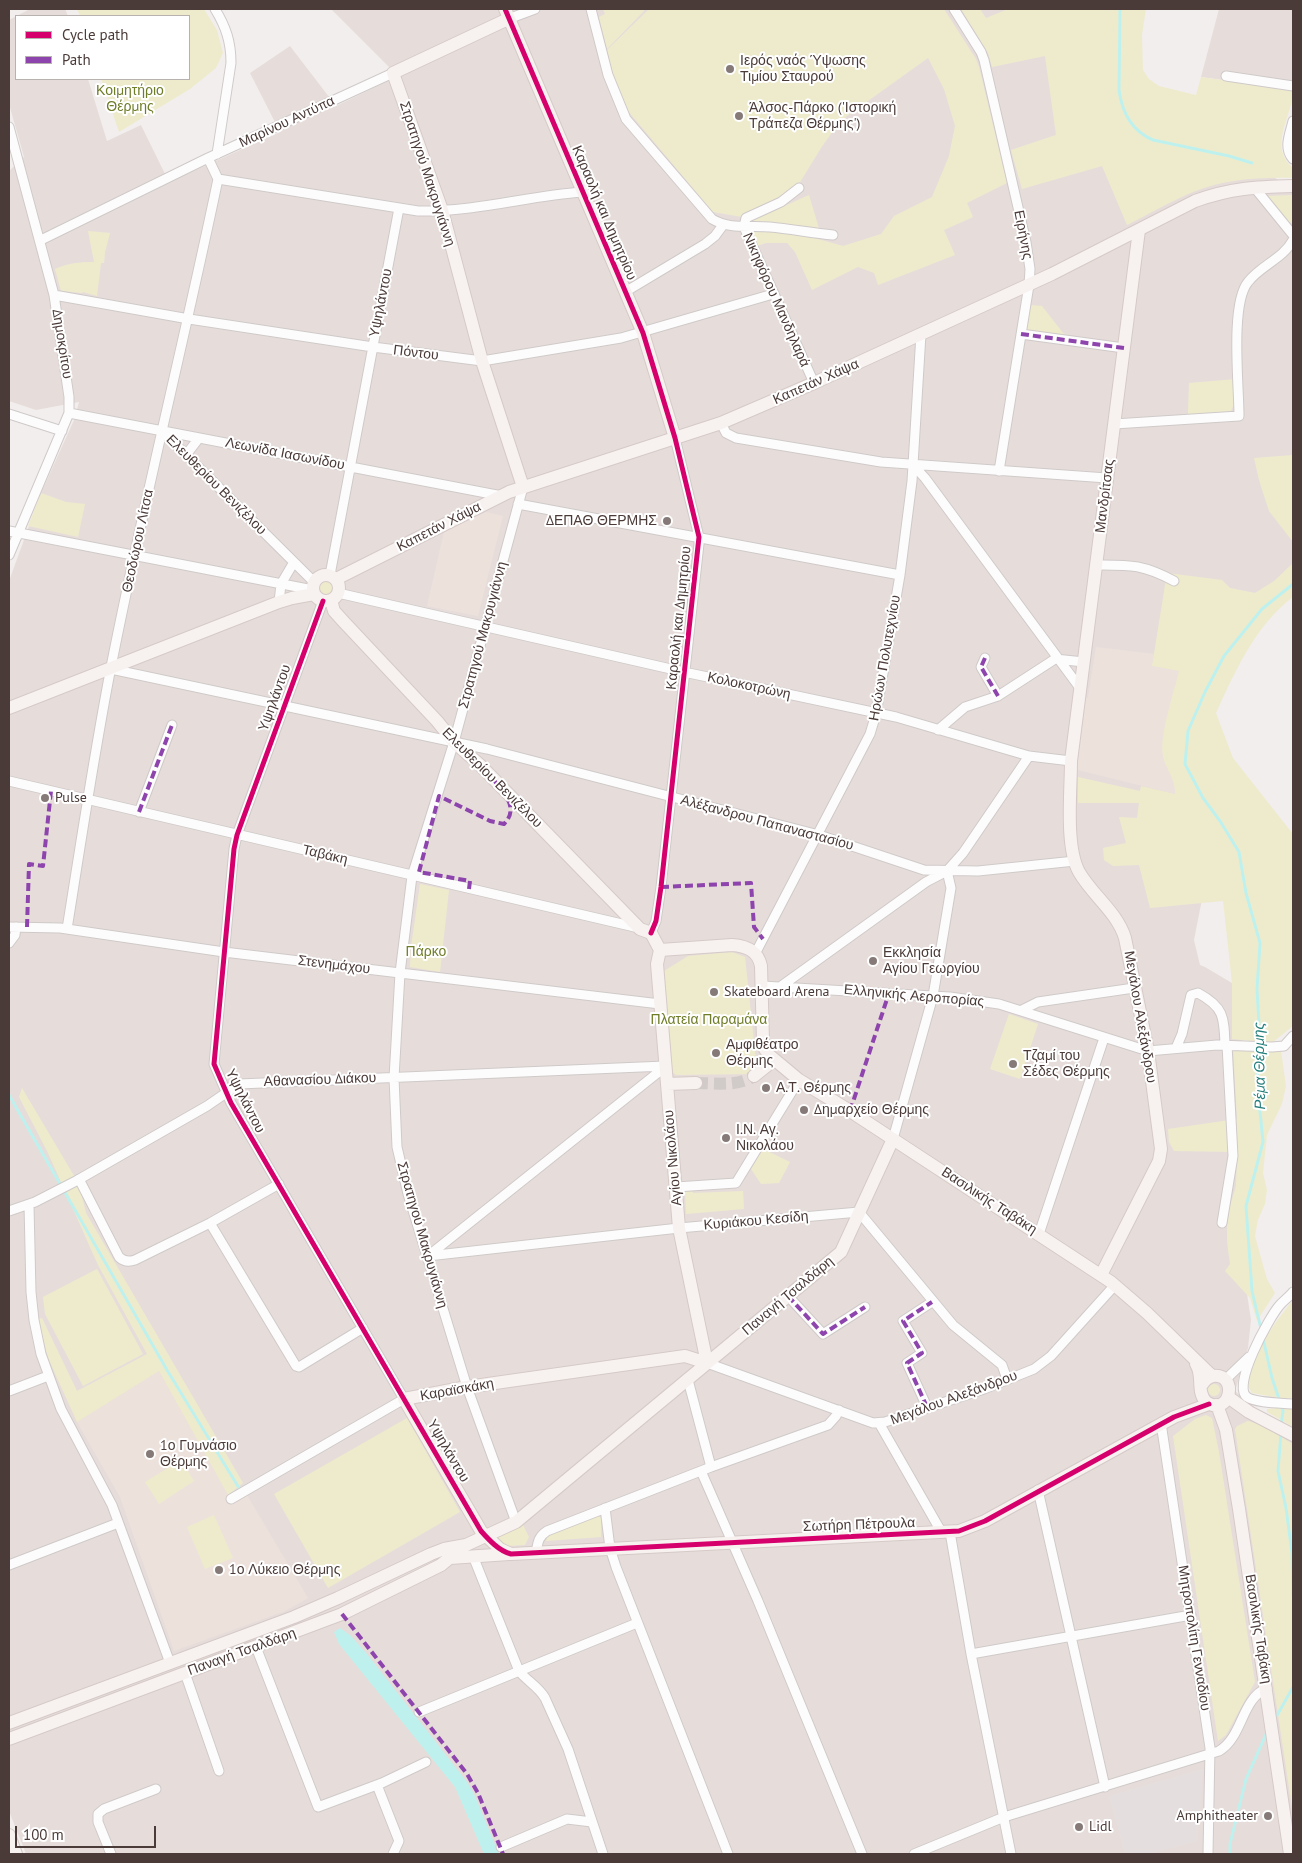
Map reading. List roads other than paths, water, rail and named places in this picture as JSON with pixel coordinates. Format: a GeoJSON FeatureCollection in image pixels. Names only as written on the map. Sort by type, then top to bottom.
{"type":"FeatureCollection","features":[{"type":"Feature","properties":{"kind":"street"},"geometry":{"type":"LineString","coordinates":[[215,9],[225,26],[231,48],[231,63],[213,156],[218,179],[418,210],[442,210],[582,192]]}},
{"type":"Feature","properties":{"kind":"street","name":"Μαρίνου Αντύπα"},"geometry":{"type":"LineString","coordinates":[[40,240],[213,156],[393,73],[507,14],[535,9]]}},
{"type":"Feature","properties":{"kind":"street","name":"Νικηφόρου Μανδηλαρά"},"geometry":{"type":"LineString","coordinates":[[591,9],[608,75],[626,119],[712,219],[723,225],[744,227],[814,383]]}},
{"type":"Feature","properties":{"kind":"street","name":"Ειρήνης"},"geometry":{"type":"LineString","coordinates":[[954,9],[984,60],[1026,242],[1030,269],[999,471]]}},
{"type":"Feature","properties":{"kind":"street","name":"Καραολή και Δημητρίου"},"geometry":{"type":"LineString","coordinates":[[507,14],[643,333],[675,438],[699,537],[661,887],[656,921],[646,931]]}},
{"type":"Feature","properties":{"kind":"street","name":"Στρατηγού Μακρυγιάννη"},"geometry":{"type":"LineString","coordinates":[[393,73],[442,210],[482,361],[523,488],[454,742],[412,876],[400,973],[394,1078],[398,1147],[408,1194],[467,1387],[516,1522]]}},
{"type":"Feature","properties":{"kind":"street"},"geometry":{"type":"LineString","coordinates":[[1226,76],[1293,86]]}},
{"type":"Feature","properties":{"kind":"street"},"geometry":{"type":"LineString","coordinates":[[1293,121],[1287,146],[1288,152],[1293,159]]}},
{"type":"Feature","properties":{"kind":"street","name":"Δημοκρίτου"},"geometry":{"type":"LineString","coordinates":[[9,127],[54,295],[69,391],[69,412],[62,431],[13,532],[9,555]]}},
{"type":"Feature","properties":{"kind":"street"},"geometry":{"type":"LineString","coordinates":[[9,163],[17,155]]}},
{"type":"Feature","properties":{"kind":"street","name":"Θεοδώρου Λίτσα"},"geometry":{"type":"LineString","coordinates":[[67,929],[110,669],[161,430],[189,319],[218,179]]}},
{"type":"Feature","properties":{"kind":"street","name":"Καπετάν Χάψα"},"geometry":{"type":"LineString","coordinates":[[322,593],[321,576],[333,577],[502,496],[721,423],[814,383],[1029,284],[1195,201],[1226,190],[1293,186]]}},
{"type":"Feature","properties":{"kind":"street"},"geometry":{"type":"LineString","coordinates":[[1254,187],[1293,235]]}},
{"type":"Feature","properties":{"kind":"street"},"geometry":{"type":"LineString","coordinates":[[799,188],[781,202],[746,218],[744,227],[769,227],[833,235]]}},
{"type":"Feature","properties":{"kind":"street","name":"Υψηλάντου"},"geometry":{"type":"LineString","coordinates":[[333,577],[351,467],[399,208]]}},
{"type":"Feature","properties":{"kind":"street"},"geometry":{"type":"LineString","coordinates":[[626,292],[705,244],[715,236],[723,225]]}},
{"type":"Feature","properties":{"kind":"street","name":"Μανδρίτσας"},"geometry":{"type":"LineString","coordinates":[[1071,761],[1139,230]]}},
{"type":"Feature","properties":{"kind":"street"},"geometry":{"type":"LineString","coordinates":[[1114,424],[1239,416],[1238,322],[1242,295],[1249,281],[1280,256],[1293,240]]}},
{"type":"Feature","properties":{"kind":"street","name":"Πόντου"},"geometry":{"type":"LineString","coordinates":[[54,295],[189,319],[373,347],[482,361],[597,343],[643,333],[773,294]]}},
{"type":"Feature","properties":{"kind":"street","name":"Ηρώων Πολυτεχνίου"},"geometry":{"type":"LineString","coordinates":[[755,954],[819,835],[870,734],[876,714],[900,574],[913,465],[921,334]]}},
{"type":"Feature","properties":{"kind":"street"},"geometry":{"type":"LineString","coordinates":[[1021,334],[1124,348]]}},
{"type":"Feature","properties":{"kind":"street","name":"Λεωνίδα Ιασωνίδου"},"geometry":{"type":"LineString","coordinates":[[69,412],[502,496]]}},
{"type":"Feature","properties":{"kind":"street"},"geometry":{"type":"LineString","coordinates":[[9,414],[62,431]]}},
{"type":"Feature","properties":{"kind":"street"},"geometry":{"type":"LineString","coordinates":[[721,423],[729,435],[742,440],[860,459],[913,465],[1107,478]]}},
{"type":"Feature","properties":{"kind":"street","name":"Ελευθερίου Βενιζέλου"},"geometry":{"type":"LineString","coordinates":[[161,430],[294,562],[322,593],[334,611],[454,742],[480,765],[646,931],[660,950]]}},
{"type":"Feature","properties":{"kind":"street"},"geometry":{"type":"LineString","coordinates":[[186,455],[199,438]]}},
{"type":"Feature","properties":{"kind":"street"},"geometry":{"type":"LineString","coordinates":[[913,465],[925,478],[1080,688]]}},
{"type":"Feature","properties":{"kind":"street"},"geometry":{"type":"LineString","coordinates":[[518,504],[900,574]]}},
{"type":"Feature","properties":{"kind":"street","name":"Κολοκοτρώνη"},"geometry":{"type":"LineString","coordinates":[[13,532],[281,584],[485,628],[896,718],[1029,756],[1071,761]]}},
{"type":"Feature","properties":{"kind":"street"},"geometry":{"type":"LineString","coordinates":[[279,602],[281,584],[294,562]]}},
{"type":"Feature","properties":{"kind":"street"},"geometry":{"type":"LineString","coordinates":[[1096,565],[1134,565],[1153,570],[1174,581]]}},
{"type":"Feature","properties":{"kind":"street"},"geometry":{"type":"LineString","coordinates":[[9,708],[279,602],[322,593],[339,586],[333,577]]}},
{"type":"Feature","properties":{"kind":"street","name":"Υψηλάντου"},"geometry":{"type":"LineString","coordinates":[[322,593],[237,834],[214,1064],[226,1092],[279,1184],[486,1536]]}},
{"type":"Feature","properties":{"kind":"street"},"geometry":{"type":"LineString","coordinates":[[985,658],[981,667],[998,696]]}},
{"type":"Feature","properties":{"kind":"street"},"geometry":{"type":"LineString","coordinates":[[938,730],[965,708],[998,696],[1050,662],[1058,659],[1084,662]]}},
{"type":"Feature","properties":{"kind":"street","name":"Αλέξανδρου Παπαναστασίου"},"geometry":{"type":"LineString","coordinates":[[110,669],[454,742],[819,835],[924,870],[978,871],[1075,861]]}},
{"type":"Feature","properties":{"kind":"street"},"geometry":{"type":"LineString","coordinates":[[422,735],[430,732],[436,721]]}},
{"type":"Feature","properties":{"kind":"street"},"geometry":{"type":"LineString","coordinates":[[139,812],[172,725]]}},
{"type":"Feature","properties":{"kind":"street"},"geometry":{"type":"LineString","coordinates":[[780,986],[926,882],[947,871],[963,853],[1029,756]]}},
{"type":"Feature","properties":{"kind":"street","name":"Μεγάλου Αλεξάνδρου"},"geometry":{"type":"LineString","coordinates":[[1071,761],[1070,829],[1075,861],[1084,879],[1122,928],[1148,1051],[1160,1142],[1159,1161],[1101,1275]]}},
{"type":"Feature","properties":{"kind":"street","name":"Ταβάκη"},"geometry":{"type":"LineString","coordinates":[[9,781],[646,931]]}},
{"type":"Feature","properties":{"kind":"street","name":"Παναγή Τσαλδάρη"},"geometry":{"type":"LineString","coordinates":[[9,1723],[317,1608],[431,1554],[444,1549],[466,1545],[516,1522],[841,1252],[893,1140],[933,996],[951,888],[947,871]]}},
{"type":"Feature","properties":{"kind":"street"},"geometry":{"type":"LineString","coordinates":[[9,943],[15,935],[12,927]]}},
{"type":"Feature","properties":{"kind":"street","name":"Στενημάχου"},"geometry":{"type":"LineString","coordinates":[[12,927],[67,929],[224,952],[660,1004]]}},
{"type":"Feature","properties":{"kind":"street"},"geometry":{"type":"LineString","coordinates":[[660,950],[735,945],[749,949],[755,954],[760,963],[764,1045],[767,1053],[774,1060],[754,1076]]}},
{"type":"Feature","properties":{"kind":"street","name":"Αγίου Νικολάου"},"geometry":{"type":"LineString","coordinates":[[660,950],[657,964],[679,1228],[707,1363]]}},
{"type":"Feature","properties":{"kind":"street","name":"Ελληνικής Αεροπορίας"},"geometry":{"type":"LineString","coordinates":[[762,986],[975,1000],[1022,1010],[1148,1051],[1226,1045],[1284,1046],[1293,1036]]}},
{"type":"Feature","properties":{"kind":"street"},"geometry":{"type":"LineString","coordinates":[[1022,1010],[1038,1002],[1134,988]]}},
{"type":"Feature","properties":{"kind":"street"},"geometry":{"type":"LineString","coordinates":[[1176,1048],[1182,1034],[1191,995],[1198,993],[1213,1002],[1222,1014],[1226,1045],[1233,1156],[1222,1223]]}},
{"type":"Feature","properties":{"kind":"street"},"geometry":{"type":"LineString","coordinates":[[1039,1234],[1104,1038]]}},
{"type":"Feature","properties":{"kind":"street","name":"Βασιλικής Ταβάκη"},"geometry":{"type":"LineString","coordinates":[[774,1060],[799,1080],[1115,1285],[1212,1376]]}},
{"type":"Feature","properties":{"kind":"street"},"geometry":{"type":"LineString","coordinates":[[428,1256],[665,1066]]}},
{"type":"Feature","properties":{"kind":"street","name":"Αθανασίου Διάκου"},"geometry":{"type":"LineString","coordinates":[[9,1211],[32,1204],[78,1180],[207,1106],[236,1085],[244,1083],[665,1066]]}},
{"type":"Feature","properties":{"kind":"street"},"geometry":{"type":"LineString","coordinates":[[676,1187],[736,1184],[799,1080]]}},
{"type":"Feature","properties":{"kind":"street"},"geometry":{"type":"LineString","coordinates":[[667,1084],[696,1083]]}},
{"type":"Feature","properties":{"kind":"street"},"geometry":{"type":"LineString","coordinates":[[78,1180],[122,1261],[135,1260],[210,1223],[279,1184]]}},
{"type":"Feature","properties":{"kind":"street"},"geometry":{"type":"LineString","coordinates":[[32,1204],[33,1307],[38,1339],[48,1376],[61,1409],[107,1495],[170,1663]]}},
{"type":"Feature","properties":{"kind":"street"},"geometry":{"type":"LineString","coordinates":[[859,1212],[932,1302],[963,1334],[1002,1365],[1007,1379]]}},
{"type":"Feature","properties":{"kind":"street","name":"Κυριάκου Κεσίδη"},"geometry":{"type":"LineString","coordinates":[[428,1256],[679,1228],[859,1212]]}},
{"type":"Feature","properties":{"kind":"street"},"geometry":{"type":"LineString","coordinates":[[210,1223],[296,1366],[299,1367],[363,1328]]}},
{"type":"Feature","properties":{"kind":"street","name":"Μεγάλου Αλεξάνδρου"},"geometry":{"type":"LineString","coordinates":[[707,1363],[874,1423],[879,1423],[927,1408],[1034,1369],[1051,1356],[1115,1285]]}},
{"type":"Feature","properties":{"kind":"street"},"geometry":{"type":"LineString","coordinates":[[1293,1292],[1279,1306],[1257,1342],[1244,1375],[1242,1387],[1247,1397],[1293,1404]]}},
{"type":"Feature","properties":{"kind":"street"},"geometry":{"type":"LineString","coordinates":[[788,1296],[822,1334],[865,1307]]}},
{"type":"Feature","properties":{"kind":"street"},"geometry":{"type":"LineString","coordinates":[[927,1408],[907,1363],[922,1353],[903,1321],[932,1302]]}},
{"type":"Feature","properties":{"kind":"street"},"geometry":{"type":"LineString","coordinates":[[1225,1380],[1253,1354]]}},
{"type":"Feature","properties":{"kind":"street","name":"Καραϊσκάκη"},"geometry":{"type":"LineString","coordinates":[[231,1499],[404,1399],[467,1387],[685,1356],[707,1363]]}},
{"type":"Feature","properties":{"kind":"street","name":"Βασιλικής Ταβάκη"},"geometry":{"type":"LineString","coordinates":[[1192,1358],[1200,1370],[1201,1388]]}},
{"type":"Feature","properties":{"kind":"street"},"geometry":{"type":"LineString","coordinates":[[9,1391],[48,1376]]}},
{"type":"Feature","properties":{"kind":"street"},"geometry":{"type":"LineString","coordinates":[[1212,1376],[1217,1376],[1225,1380],[1230,1389],[1228,1397],[1224,1402],[1213,1405],[1203,1399],[1201,1388],[1206,1380],[1212,1376]]}},
{"type":"Feature","properties":{"kind":"street"},"geometry":{"type":"LineString","coordinates":[[688,1380],[711,1467]]}},
{"type":"Feature","properties":{"kind":"street","name":"Σωτήρη Πέτρουλα"},"geometry":{"type":"LineString","coordinates":[[1174,1416],[1201,1388]]}},
{"type":"Feature","properties":{"kind":"street"},"geometry":{"type":"LineString","coordinates":[[1228,1397],[1249,1412],[1293,1435]]}},
{"type":"Feature","properties":{"kind":"street","name":"Βασιλικής Ταβάκη"},"geometry":{"type":"LineString","coordinates":[[1213,1405],[1222,1418],[1229,1448],[1269,1701],[1290,1854]]}},
{"type":"Feature","properties":{"kind":"street","name":"Σωτήρη Πέτρουλα"},"geometry":{"type":"LineString","coordinates":[[450,1558],[610,1548],[946,1533],[972,1527],[1174,1416],[1213,1405]]}},
{"type":"Feature","properties":{"kind":"street"},"geometry":{"type":"LineString","coordinates":[[536,1552],[540,1535],[547,1530],[711,1467],[828,1425],[839,1410]]}},
{"type":"Feature","properties":{"kind":"street"},"geometry":{"type":"LineString","coordinates":[[879,1423],[946,1533],[1011,1854]]}},
{"type":"Feature","properties":{"kind":"street","name":"Μητροπολίτη Γενναδίου"},"geometry":{"type":"LineString","coordinates":[[1161,1423],[1211,1755],[1208,1854]]}},
{"type":"Feature","properties":{"kind":"street"},"geometry":{"type":"LineString","coordinates":[[701,1471],[733,1542],[862,1854]]}},
{"type":"Feature","properties":{"kind":"street"},"geometry":{"type":"LineString","coordinates":[[1038,1490],[1105,1787]]}},
{"type":"Feature","properties":{"kind":"street"},"geometry":{"type":"LineString","coordinates":[[604,1508],[610,1548],[637,1623],[728,1854]]}},
{"type":"Feature","properties":{"kind":"street"},"geometry":{"type":"LineString","coordinates":[[9,1566],[118,1523]]}},
{"type":"Feature","properties":{"kind":"street"},"geometry":{"type":"LineString","coordinates":[[486,1536],[500,1549],[511,1554]]}},
{"type":"Feature","properties":{"kind":"street","name":"Παναγή Τσαλδάρη"},"geometry":{"type":"LineString","coordinates":[[9,1739],[342,1614],[435,1568],[466,1545]]}},
{"type":"Feature","properties":{"kind":"street"},"geometry":{"type":"LineString","coordinates":[[473,1556],[519,1671],[527,1681],[541,1691],[568,1749],[603,1854]]}},
{"type":"Feature","properties":{"kind":"street"},"geometry":{"type":"LineString","coordinates":[[971,1654],[1191,1615]]}},
{"type":"Feature","properties":{"kind":"street"},"geometry":{"type":"LineString","coordinates":[[419,1712],[637,1623]]}},
{"type":"Feature","properties":{"kind":"street"},"geometry":{"type":"LineString","coordinates":[[256,1647],[318,1807],[377,1785],[426,1762]]}},
{"type":"Feature","properties":{"kind":"street"},"geometry":{"type":"LineString","coordinates":[[185,1673],[219,1771]]}},
{"type":"Feature","properties":{"kind":"street"},"geometry":{"type":"LineString","coordinates":[[914,1854],[1004,1817],[1211,1755],[1228,1744],[1253,1698],[1267,1688]]}},
{"type":"Feature","properties":{"kind":"street"},"geometry":{"type":"LineString","coordinates":[[377,1785],[399,1841],[393,1854]]}},
{"type":"Feature","properties":{"kind":"street"},"geometry":{"type":"LineString","coordinates":[[111,1854],[98,1822],[98,1814],[104,1809],[156,1789]]}},
{"type":"Feature","properties":{"kind":"street"},"geometry":{"type":"LineString","coordinates":[[500,1847],[567,1819],[592,1822]]}},
{"type":"Feature","properties":{"kind":"street"},"geometry":{"type":"LineString","coordinates":[[9,1835],[16,1854]]}},
{"type":"Feature","properties":{"kind":"water"},"geometry":{"type":"Polygon","coordinates":[[[340,1628],[351,1636],[367,1654],[467,1782],[474,1794],[499,1854],[484,1854],[455,1787],[339,1644],[334,1632],[340,1628]]]}},
{"type":"Feature","properties":{"kind":"waterway"},"geometry":{"type":"LineString","coordinates":[[1120,9],[1120,98],[1129,120],[1139,132],[1153,140],[1229,156],[1252,163]]}},
{"type":"Feature","properties":{"kind":"waterway","name":"Ρέμα Θέρμης"},"geometry":{"type":"LineString","coordinates":[[1261,1329],[1252,1291],[1246,1206],[1263,1142],[1257,1081],[1260,1043],[1257,989],[1260,943],[1246,893],[1239,852],[1203,798],[1185,764],[1188,731],[1205,692],[1224,656],[1262,609],[1293,584]]}},
{"type":"Feature","properties":{"kind":"waterway"},"geometry":{"type":"LineString","coordinates":[[9,1095],[167,1370],[239,1488]]}},
{"type":"Feature","properties":{"kind":"waterway","name":"Ρέμα Θέρμης"},"geometry":{"type":"LineString","coordinates":[[1263,1338],[1272,1378],[1283,1411],[1281,1426]]}},
{"type":"Feature","properties":{"kind":"waterway","name":"Ρέμα Θέρμης"},"geometry":{"type":"LineString","coordinates":[[1281,1433],[1278,1471],[1286,1508],[1292,1553],[1293,1595]]}},
{"type":"Feature","properties":{"kind":"waterway","name":"Ρέμα Θέρμης"},"geometry":{"type":"LineString","coordinates":[[1275,1719],[1293,1687]]}},
{"type":"Feature","properties":{"kind":"waterway","name":"Ρέμα Θέρμης"},"geometry":{"type":"LineString","coordinates":[[1230,1854],[1230,1844],[1246,1779],[1268,1730]]}},
{"type":"Feature","properties":{"kind":"tunnel"},"geometry":{"type":"LineString","coordinates":[[696,1083],[733,1083],[741,1082],[754,1076]]}},
{"type":"Feature","properties":{"kind":"place","name":"Ιερός ναός Ύψωσης Τιμίου Σταυρού"},"geometry":{"type":"Point","coordinates":[730,69]}},
{"type":"Feature","properties":{"kind":"place","name":"Άλσος-Πάρκο ('Ιστορική Τράπεζα Θέρμης')"},"geometry":{"type":"Point","coordinates":[739,116]}},
{"type":"Feature","properties":{"kind":"place","name":"ΔΕΠΑΘ ΘΕΡΜΗΣ"},"geometry":{"type":"Point","coordinates":[667,521]}},
{"type":"Feature","properties":{"kind":"place","name":"Pulse"},"geometry":{"type":"Point","coordinates":[45,798]}},
{"type":"Feature","properties":{"kind":"place","name":"Εκκλησία Αγίου Γεωργίου"},"geometry":{"type":"Point","coordinates":[873,961]}},
{"type":"Feature","properties":{"kind":"place","name":"Skateboard Arena"},"geometry":{"type":"Point","coordinates":[714,992]}},
{"type":"Feature","properties":{"kind":"place","name":"Αμφιθέατρο Θέρμης"},"geometry":{"type":"Point","coordinates":[716,1053]}},
{"type":"Feature","properties":{"kind":"place","name":"Τζαμί του Σέδες Θέρμης"},"geometry":{"type":"Point","coordinates":[1013,1064]}},
{"type":"Feature","properties":{"kind":"place","name":"Α.Τ. Θέρμης"},"geometry":{"type":"Point","coordinates":[766,1088]}},
{"type":"Feature","properties":{"kind":"place","name":"Δημαρχείο Θέρμης"},"geometry":{"type":"Point","coordinates":[804,1110]}},
{"type":"Feature","properties":{"kind":"place","name":"Ι.Ν. Αγ. Νικολάου"},"geometry":{"type":"Point","coordinates":[726,1138]}},
{"type":"Feature","properties":{"kind":"place","name":"1ο Γυμνάσιο Θέρμης"},"geometry":{"type":"Point","coordinates":[150,1454]}},
{"type":"Feature","properties":{"kind":"place","name":"1ο Λύκειο Θέρμης"},"geometry":{"type":"Point","coordinates":[219,1570]}},
{"type":"Feature","properties":{"kind":"place","name":"Amphitheater"},"geometry":{"type":"Point","coordinates":[1268,1816]}},
{"type":"Feature","properties":{"kind":"place","name":"Lidl"},"geometry":{"type":"Point","coordinates":[1079,1827]}},
{"type":"Feature","properties":{"kind":"park label","name":"Κοιμητήριο Θέρμης"},"geometry":{"type":"Point","coordinates":[130,99]}},
{"type":"Feature","properties":{"kind":"park label","name":"Πάρκο"},"geometry":{"type":"Point","coordinates":[426,952]}},
{"type":"Feature","properties":{"kind":"park label","name":"Πλατεία Παραμάνα"},"geometry":{"type":"Point","coordinates":[709,1020]}}]}
